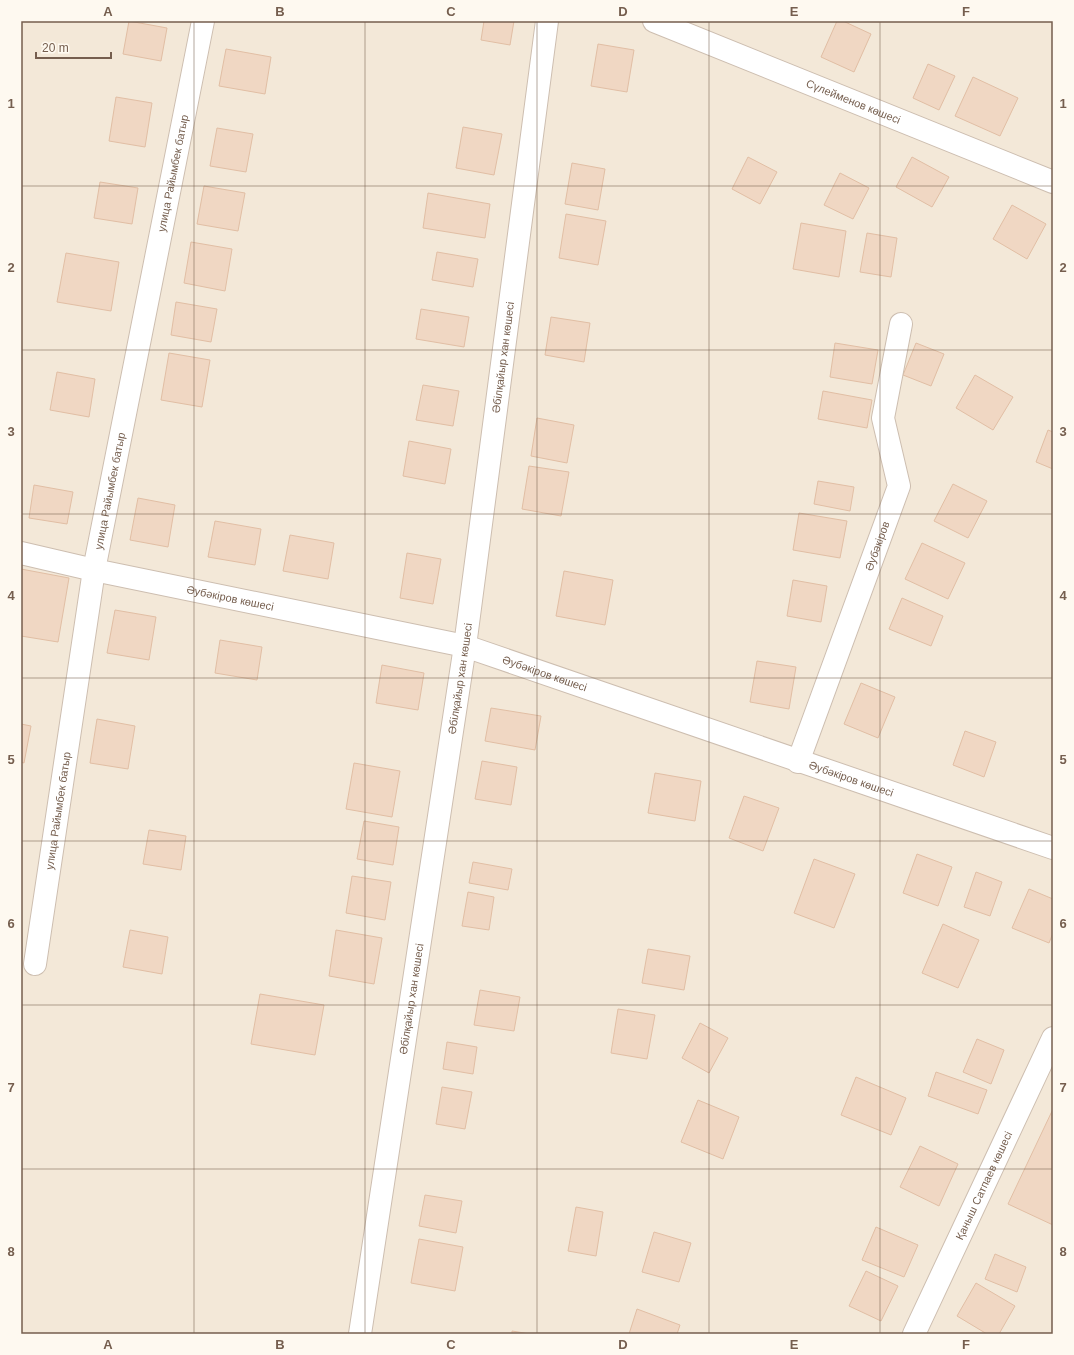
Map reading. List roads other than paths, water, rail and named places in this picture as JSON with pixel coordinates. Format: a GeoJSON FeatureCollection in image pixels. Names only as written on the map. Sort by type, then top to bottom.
{"type":"FeatureCollection","features":[{"type":"Feature","properties":{"kind":"street","name":"улица Райымбек батыр"},"geometry":{"type":"LineString","coordinates":[[35,964],[94,570],[203,21]]}},
{"type":"Feature","properties":{"kind":"street","name":"Әбілқайыр хан көшесі"},"geometry":{"type":"LineString","coordinates":[[360,1334],[465,646],[546,21]]}},
{"type":"Feature","properties":{"kind":"street","name":"Сүлейменов көшесі"},"geometry":{"type":"LineString","coordinates":[[654,21],[1053,182]]}},
{"type":"Feature","properties":{"kind":"street","name":"Әубәкіров"},"geometry":{"type":"LineString","coordinates":[[798,762],[899,486],[883,418],[901,324]]}},
{"type":"Feature","properties":{"kind":"street","name":"Әубәкіров көшесі"},"geometry":{"type":"LineString","coordinates":[[21,553],[94,570],[465,646],[798,762],[1053,848]]}},
{"type":"Feature","properties":{"kind":"street","name":"Қаныш Сатпаев көшесі"},"geometry":{"type":"LineString","coordinates":[[914,1334],[1053,1038]]}}]}
